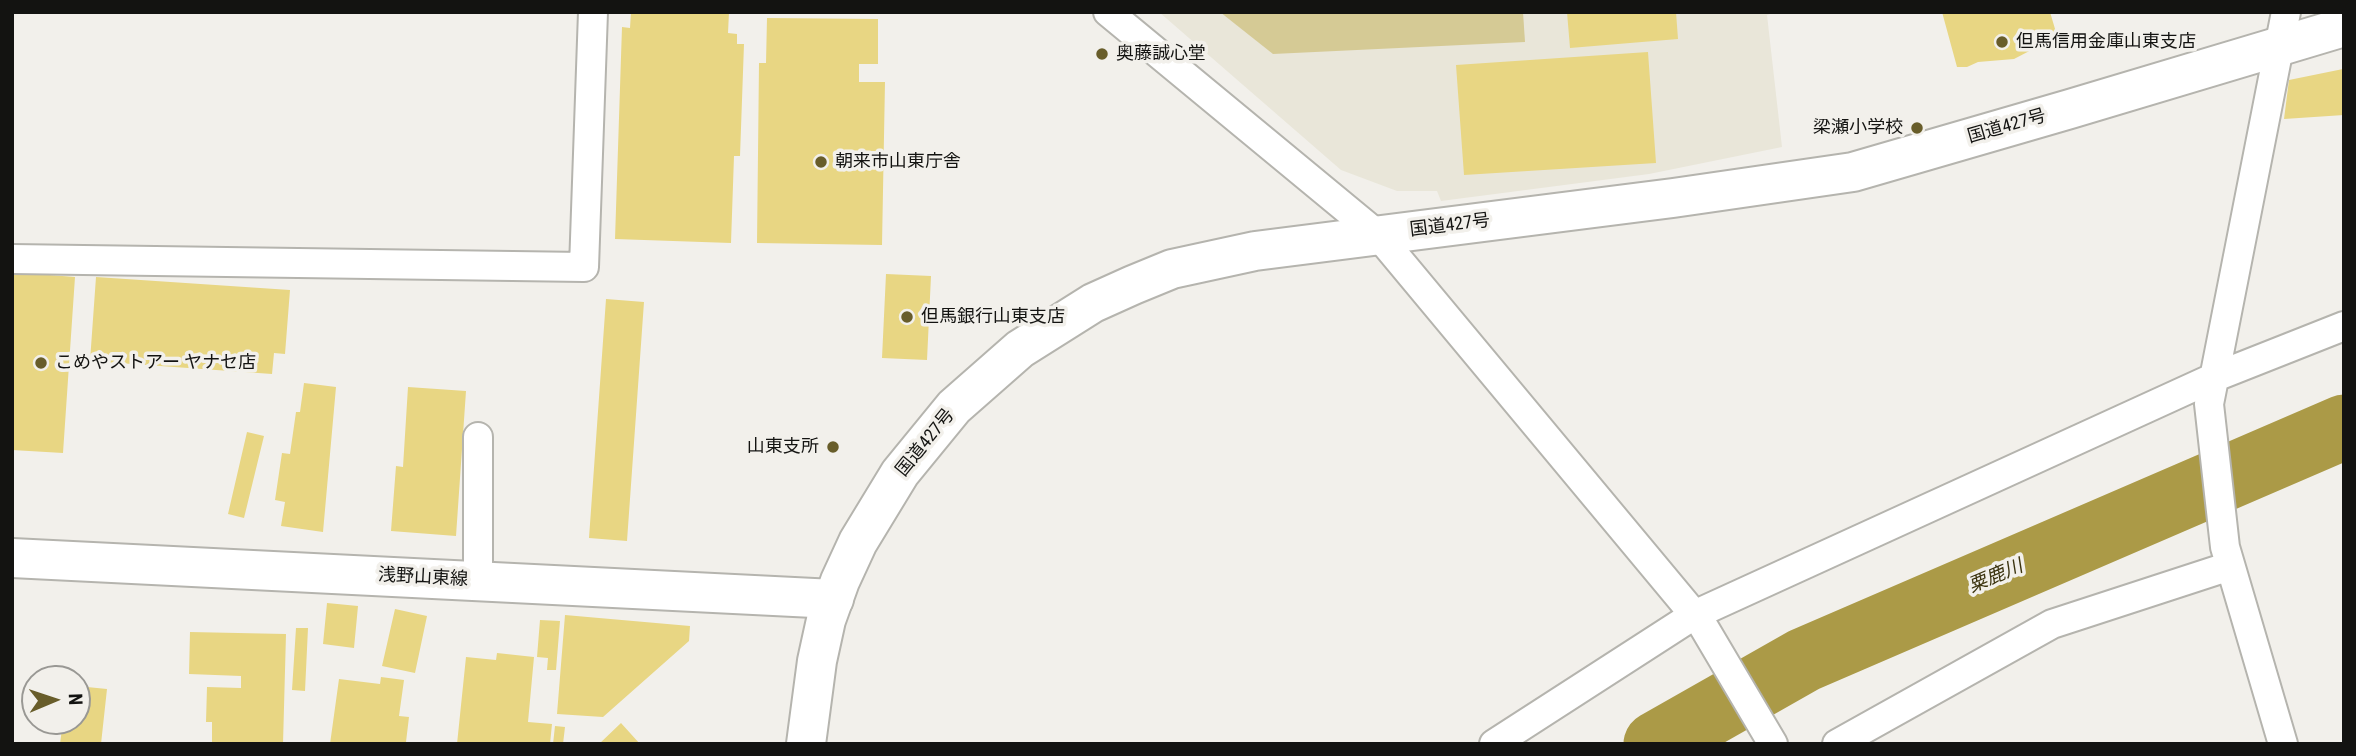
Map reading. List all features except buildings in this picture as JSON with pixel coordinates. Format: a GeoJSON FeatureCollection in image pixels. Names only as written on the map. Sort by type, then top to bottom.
{"type":"FeatureCollection","features":[{"type":"Feature","properties":{"kind":"main road","name":"国道427号"},"geometry":{"type":"LineString","coordinates":[[806,744],[817,661],[826,620],[858,542],[900,473],[954,407],[987,377],[1029,343],[1093,303],[1172,269],[1255,251],[1673,198],[1853,172],[2070,109],[2283,29],[2344,26]]}},
{"type":"Feature","properties":{"kind":"main road","name":"浅野山東線"},"geometry":{"type":"LineString","coordinates":[[12,558],[834,599]]}},
{"type":"Feature","properties":{"kind":"street"},"geometry":{"type":"LineString","coordinates":[[12,259],[584,267],[593,12]]}},
{"type":"Feature","properties":{"kind":"street"},"geometry":{"type":"LineString","coordinates":[[1108,12],[1378,235],[1698,619],[1773,744]]}},
{"type":"Feature","properties":{"kind":"street"},"geometry":{"type":"LineString","coordinates":[[2283,29],[2212,390],[2228,556],[2283,744]]}},
{"type":"Feature","properties":{"kind":"street"},"geometry":{"type":"LineString","coordinates":[[1494,744],[1698,619],[2212,390],[2344,326]]}},
{"type":"Feature","properties":{"kind":"street"},"geometry":{"type":"LineString","coordinates":[[478,437],[478,581]]}},
{"type":"Feature","properties":{"kind":"street"},"geometry":{"type":"LineString","coordinates":[[1837,744],[2052,624],[2228,556]]}},
{"type":"Feature","properties":{"kind":"shaded area"},"geometry":{"type":"Polygon","coordinates":[[[1159,12],[1777,12],[1767,15],[1782,147],[1649,174],[1441,201],[1437,191],[1397,191],[1341,170],[1159,12]]]}},
{"type":"Feature","properties":{"kind":"shaded area"},"geometry":{"type":"Polygon","coordinates":[[[1220,12],[1523,12],[1525,42],[1273,54],[1220,12]]]}},
{"type":"Feature","properties":{"kind":"waterway","name":"粟鹿川"},"geometry":{"type":"LineString","coordinates":[[1656,744],[1804,660],[2344,427]]}},
{"type":"Feature","properties":{"kind":"place","name":"但馬信用金庫山東支店"},"geometry":{"type":"Point","coordinates":[2002,42]}},
{"type":"Feature","properties":{"kind":"place","name":"奥藤誠心堂"},"geometry":{"type":"Point","coordinates":[1102,54]}},
{"type":"Feature","properties":{"kind":"place","name":"梁瀬小学校"},"geometry":{"type":"Point","coordinates":[1917,128]}},
{"type":"Feature","properties":{"kind":"place","name":"朝来市山東庁舎"},"geometry":{"type":"Point","coordinates":[821,162]}},
{"type":"Feature","properties":{"kind":"place","name":"但馬銀行山東支店"},"geometry":{"type":"Point","coordinates":[907,317]}},
{"type":"Feature","properties":{"kind":"place","name":"こめやストアー ヤナセ店"},"geometry":{"type":"Point","coordinates":[41,363]}},
{"type":"Feature","properties":{"kind":"place","name":"山東支所"},"geometry":{"type":"Point","coordinates":[833,447]}}]}
